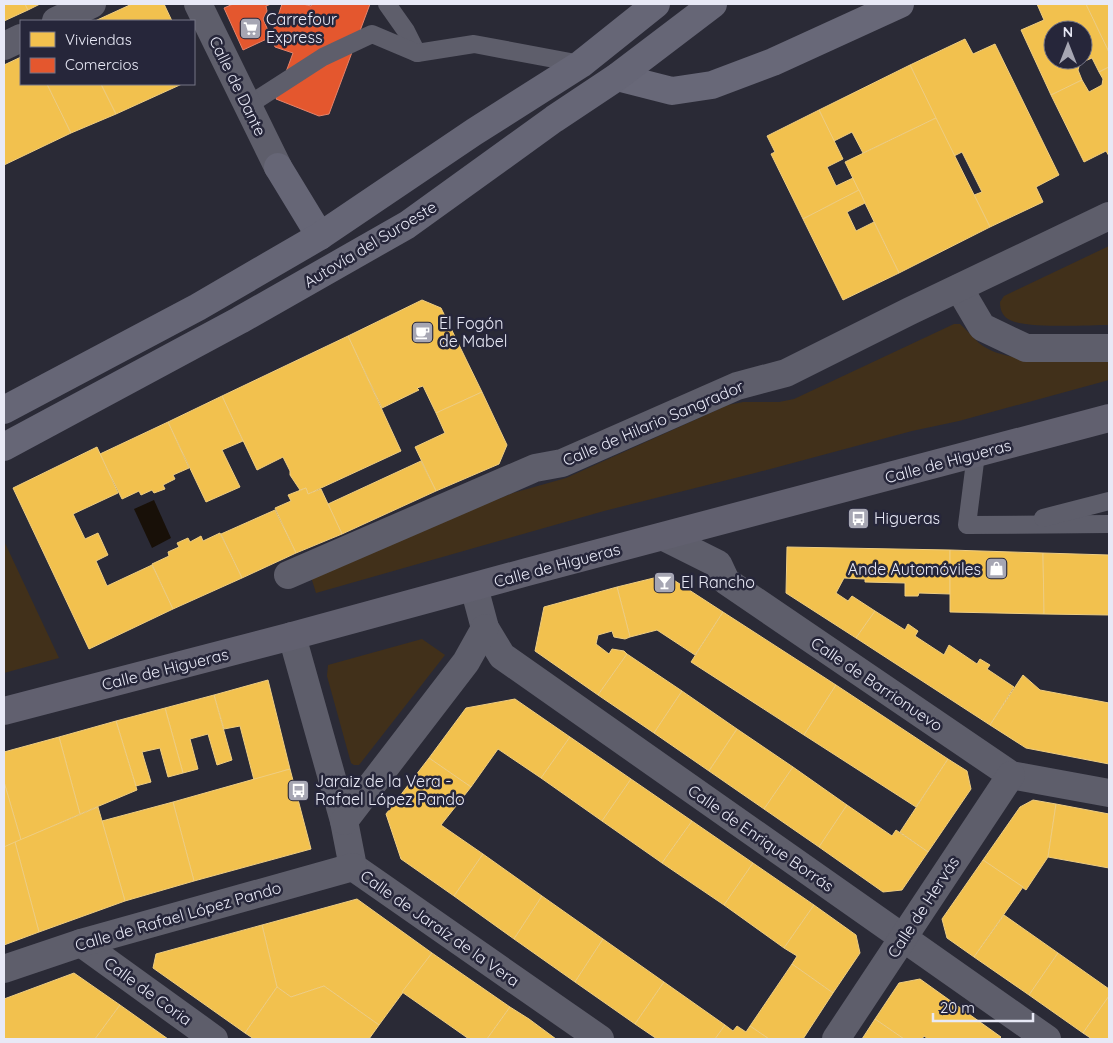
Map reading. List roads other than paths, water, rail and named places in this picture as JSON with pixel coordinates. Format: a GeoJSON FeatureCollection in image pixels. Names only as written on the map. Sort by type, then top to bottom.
{"type":"FeatureCollection","features":[{"type":"Feature","properties":{"kind":"highway","name":"Autovía del Suroeste"},"geometry":{"type":"LineString","coordinates":[[4,410],[198,307],[320,236],[474,132],[580,64],[656,4]]}},
{"type":"Feature","properties":{"kind":"highway","name":"Autovía del Suroeste"},"geometry":{"type":"LineString","coordinates":[[4,447],[240,320],[407,225],[617,77],[713,4]]}},
{"type":"Feature","properties":{"kind":"highway"},"geometry":{"type":"LineString","coordinates":[[278,167],[320,236]]}},
{"type":"Feature","properties":{"kind":"main road"},"geometry":{"type":"LineString","coordinates":[[617,77],[672,91],[712,85],[772,62],[900,4]]}},
{"type":"Feature","properties":{"kind":"main road","name":"Calle de Higueras"},"geometry":{"type":"LineString","coordinates":[[4,711],[1109,418]]}},
{"type":"Feature","properties":{"kind":"street"},"geometry":{"type":"LineString","coordinates":[[58,20],[92,4]]}},
{"type":"Feature","properties":{"kind":"street","name":"Calle de Dante"},"geometry":{"type":"LineString","coordinates":[[198,4],[278,167]]}},
{"type":"Feature","properties":{"kind":"street"},"geometry":{"type":"LineString","coordinates":[[4,46],[20,38]]}},
{"type":"Feature","properties":{"kind":"street","name":"Calle de Hilario Sangrador"},"geometry":{"type":"LineString","coordinates":[[288,575],[534,468],[562,463],[737,386],[786,373],[1109,216]]}},
{"type":"Feature","properties":{"kind":"street"},"geometry":{"type":"LineString","coordinates":[[959,288],[982,327],[1026,348],[1109,348]]}},
{"type":"Feature","properties":{"kind":"street","name":"Calle de Barrionuevo"},"geometry":{"type":"LineString","coordinates":[[664,537],[718,564],[726,581],[1010,775],[1109,793]]}},
{"type":"Feature","properties":{"kind":"street"},"geometry":{"type":"LineString","coordinates":[[344,821],[466,662],[485,628],[474,587]]}},
{"type":"Feature","properties":{"kind":"street","name":"Calle de Enrique Borrás"},"geometry":{"type":"LineString","coordinates":[[485,628],[502,656],[1047,1039]]}},
{"type":"Feature","properties":{"kind":"street","name":"Calle de Jaraíz de la Vera"},"geometry":{"type":"LineString","coordinates":[[292,636],[344,821],[353,867],[600,1039]]}},
{"type":"Feature","properties":{"kind":"street","name":"Calle de Hervás"},"geometry":{"type":"LineString","coordinates":[[836,1039],[1010,775]]}},
{"type":"Feature","properties":{"kind":"street","name":"Calle de Rafael López Pando"},"geometry":{"type":"LineString","coordinates":[[4,969],[81,943],[353,867]]}},
{"type":"Feature","properties":{"kind":"street","name":"Calle de Coria"},"geometry":{"type":"LineString","coordinates":[[81,943],[214,1039]]}},
{"type":"Feature","properties":{"kind":"lane"},"geometry":{"type":"LineString","coordinates":[[387,4],[406,31],[417,53]]}},
{"type":"Feature","properties":{"kind":"lane"},"geometry":{"type":"LineString","coordinates":[[247,106],[322,57],[372,34],[417,53],[474,44],[580,64]]}},
{"type":"Feature","properties":{"kind":"lane"},"geometry":{"type":"LineString","coordinates":[[976,454],[967,525],[1109,524]]}},
{"type":"Feature","properties":{"kind":"lane"},"geometry":{"type":"LineString","coordinates":[[1016,525],[1109,501]]}},
{"type":"Feature","properties":{"kind":"place","name":"Carrefour Express"},"geometry":{"type":"Point","coordinates":[250,28]}},
{"type":"Feature","properties":{"kind":"place","name":"El Fogón de Mabel"},"geometry":{"type":"Point","coordinates":[423,332]}},
{"type":"Feature","properties":{"kind":"place","name":"Higueras"},"geometry":{"type":"Point","coordinates":[858,518]}},
{"type":"Feature","properties":{"kind":"place","name":"Ande Automóviles"},"geometry":{"type":"Point","coordinates":[997,569]}},
{"type":"Feature","properties":{"kind":"place","name":"El Rancho"},"geometry":{"type":"Point","coordinates":[665,582]}},
{"type":"Feature","properties":{"kind":"place","name":"Jaraiz de la Vera - Rafael López Pando"},"geometry":{"type":"Point","coordinates":[299,790]}}]}
